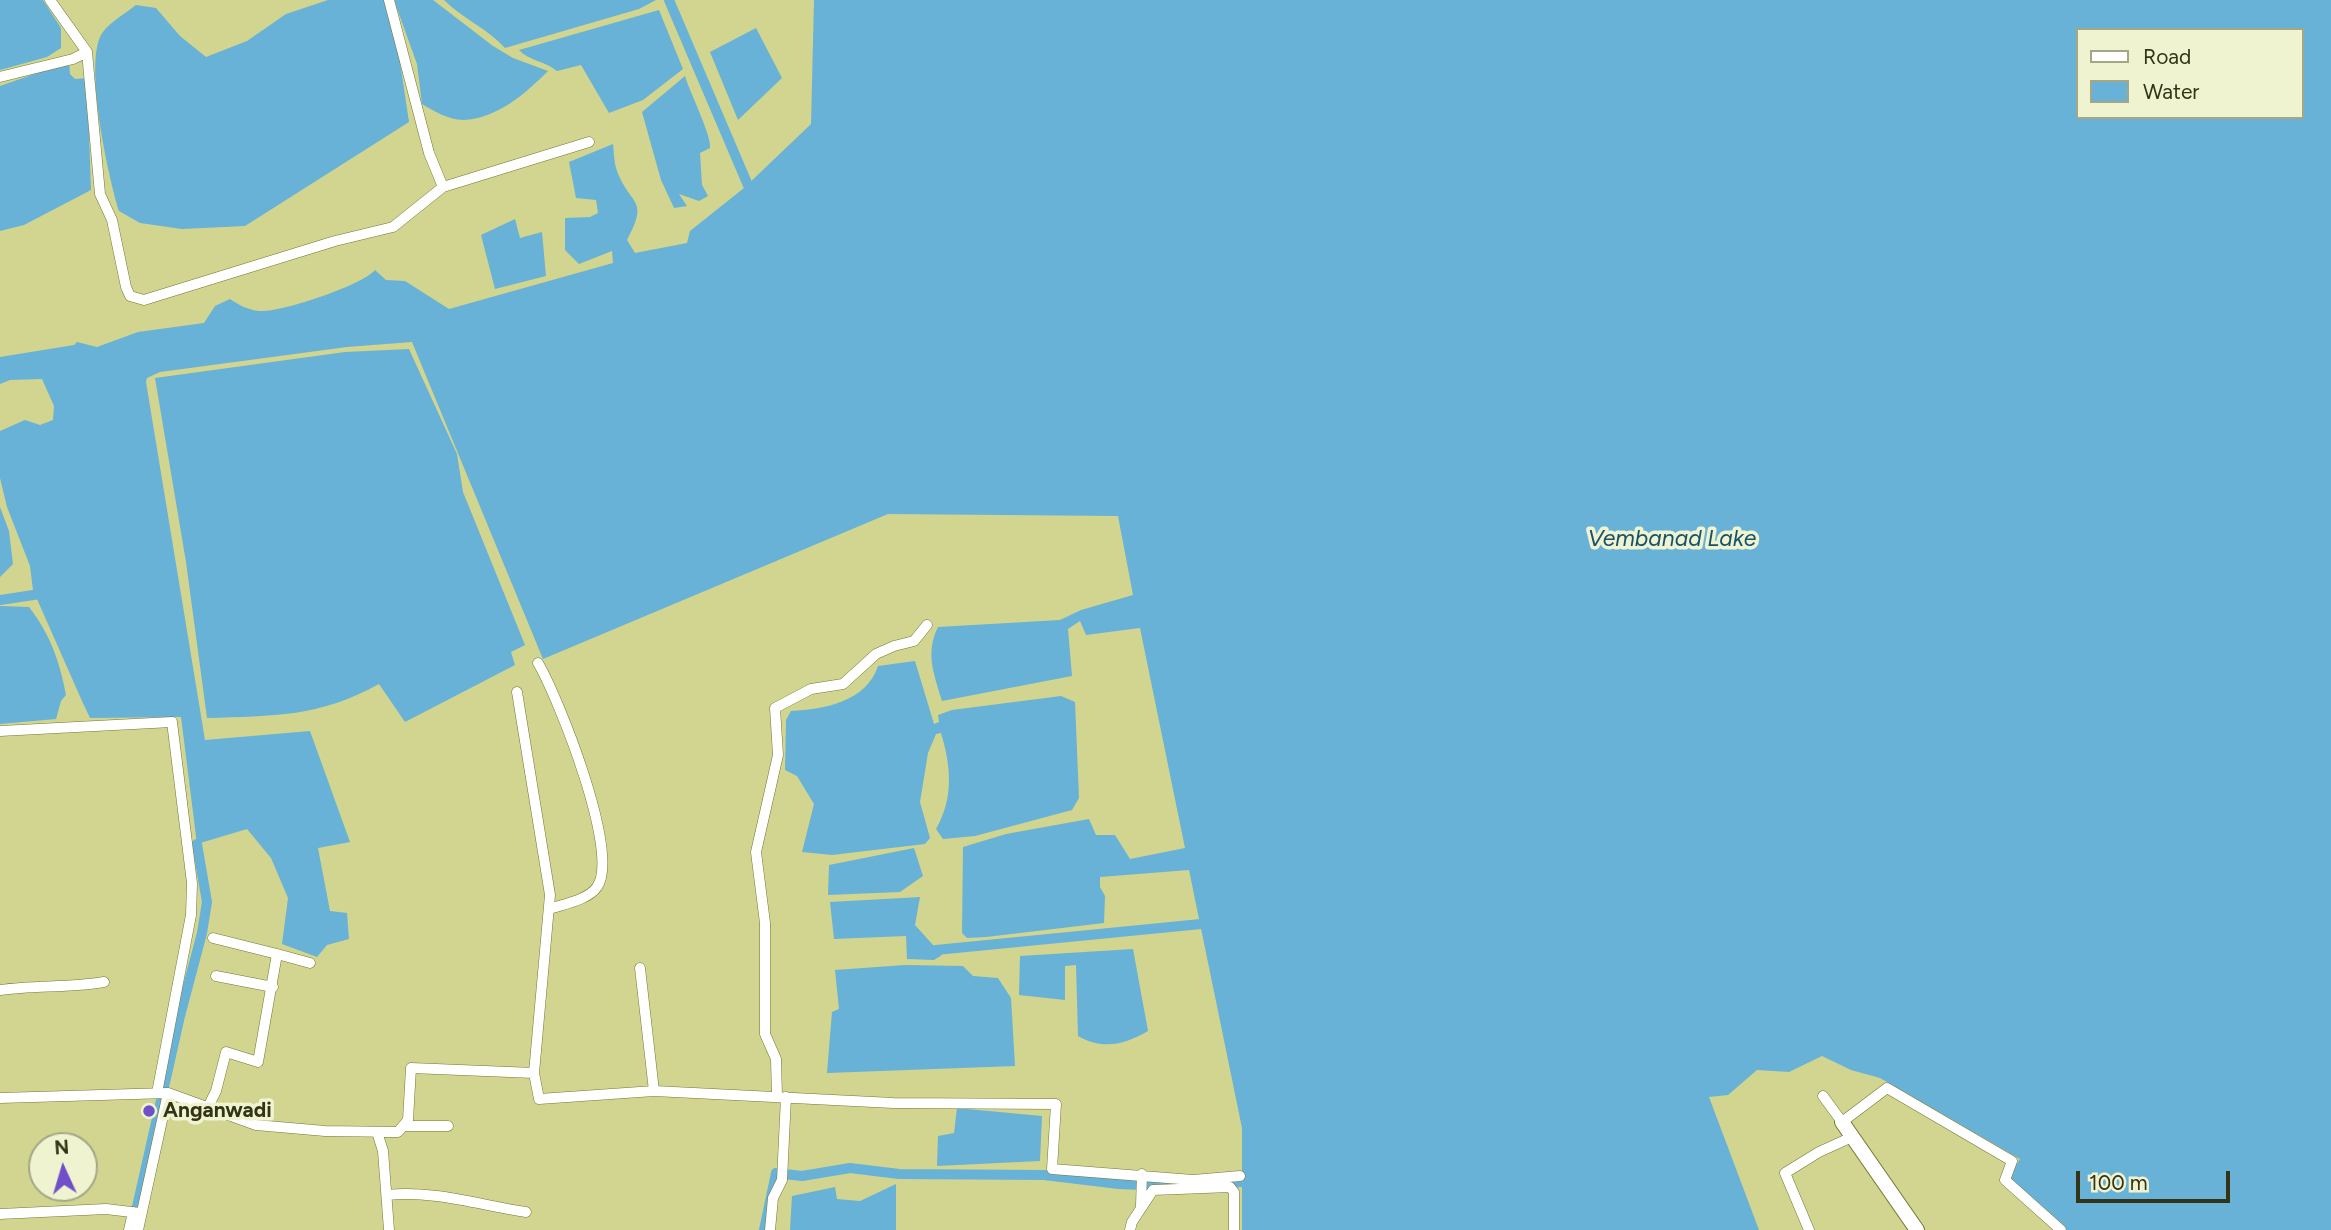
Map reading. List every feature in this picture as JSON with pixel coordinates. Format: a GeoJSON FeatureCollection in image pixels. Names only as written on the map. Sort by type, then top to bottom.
{"type":"FeatureCollection","features":[{"type":"Feature","properties":{"kind":"main road"},"geometry":{"type":"LineString","coordinates":[[1842,1122],[1917,1230]]}},
{"type":"Feature","properties":{"kind":"street"},"geometry":{"type":"LineString","coordinates":[[50,0],[87,52],[100,194],[112,220],[130,296],[144,300],[335,242],[393,228],[443,187],[589,142]]}},
{"type":"Feature","properties":{"kind":"street"},"geometry":{"type":"LineString","coordinates":[[389,0],[429,153],[443,187]]}},
{"type":"Feature","properties":{"kind":"street"},"geometry":{"type":"LineString","coordinates":[[0,77],[73,59],[87,52]]}},
{"type":"Feature","properties":{"kind":"street"},"geometry":{"type":"LineString","coordinates":[[770,1230],[773,1198],[783,1173],[781,1097],[776,1059],[765,1034],[765,923],[756,852],[778,755],[775,708],[811,690],[843,684],[876,654],[914,641],[927,625]]}},
{"type":"Feature","properties":{"kind":"street"},"geometry":{"type":"LineString","coordinates":[[538,663],[551,684],[596,809],[602,876],[590,894],[549,909]]}},
{"type":"Feature","properties":{"kind":"street"},"geometry":{"type":"LineString","coordinates":[[517,692],[550,895],[534,1073],[539,1099],[654,1091],[893,1103],[1056,1104],[1052,1169],[1193,1180],[1240,1176]]}},
{"type":"Feature","properties":{"kind":"street"},"geometry":{"type":"LineString","coordinates":[[0,731],[172,722],[192,883],[191,915],[156,1093]]}},
{"type":"Feature","properties":{"kind":"street"},"geometry":{"type":"LineString","coordinates":[[213,938],[310,963]]}},
{"type":"Feature","properties":{"kind":"street"},"geometry":{"type":"LineString","coordinates":[[208,1107],[216,1091],[226,1052],[258,1062],[277,954]]}},
{"type":"Feature","properties":{"kind":"street"},"geometry":{"type":"LineString","coordinates":[[640,968],[654,1091]]}},
{"type":"Feature","properties":{"kind":"street"},"geometry":{"type":"LineString","coordinates":[[216,976],[272,987]]}},
{"type":"Feature","properties":{"kind":"street"},"geometry":{"type":"LineString","coordinates":[[0,990],[25,987],[65,988],[104,982]]}},
{"type":"Feature","properties":{"kind":"street"},"geometry":{"type":"LineString","coordinates":[[0,1098],[168,1093],[256,1125],[398,1132],[408,1120],[411,1068],[534,1073]]}},
{"type":"Feature","properties":{"kind":"street"},"geometry":{"type":"LineString","coordinates":[[1823,1096],[1842,1122],[1887,1088],[2012,1161],[2005,1180],[2061,1230]]}},
{"type":"Feature","properties":{"kind":"street"},"geometry":{"type":"LineString","coordinates":[[129,1230],[168,1093]]}},
{"type":"Feature","properties":{"kind":"street"},"geometry":{"type":"LineString","coordinates":[[403,1126],[448,1126]]}},
{"type":"Feature","properties":{"kind":"street"},"geometry":{"type":"LineString","coordinates":[[377,1132],[383,1151],[389,1230]]}},
{"type":"Feature","properties":{"kind":"street"},"geometry":{"type":"LineString","coordinates":[[1809,1230],[1786,1173],[1819,1152],[1852,1137]]}},
{"type":"Feature","properties":{"kind":"street"},"geometry":{"type":"LineString","coordinates":[[1141,1206],[1142,1176]]}},
{"type":"Feature","properties":{"kind":"street"},"geometry":{"type":"LineString","coordinates":[[1130,1230],[1141,1206],[1153,1190],[1230,1187],[1234,1192],[1234,1230]]}},
{"type":"Feature","properties":{"kind":"street"},"geometry":{"type":"LineString","coordinates":[[387,1195],[405,1193],[526,1212]]}},
{"type":"Feature","properties":{"kind":"street"},"geometry":{"type":"LineString","coordinates":[[0,1213],[106,1209],[136,1212]]}},
{"type":"Feature","properties":{"kind":"street"},"geometry":{"type":"LineString","coordinates":[[136,1212],[138,1230]]}},
{"type":"Feature","properties":{"kind":"water"},"geometry":{"type":"Polygon","coordinates":[[[0,0],[43,0],[61,28],[61,48],[47,57],[0,70],[0,0]]]}},
{"type":"Feature","properties":{"kind":"water"},"geometry":{"type":"Polygon","coordinates":[[[328,0],[385,0],[400,62],[409,122],[245,226],[182,229],[140,223],[119,211],[109,173],[96,92],[97,46],[106,28],[136,5],[156,8],[180,36],[206,57],[247,41],[286,14],[328,0]]]}},
{"type":"Feature","properties":{"kind":"water"},"geometry":{"type":"Polygon","coordinates":[[[394,0],[433,0],[493,46],[513,58],[548,71],[520,96],[488,115],[463,120],[442,115],[422,104],[417,64],[394,0]]]}},
{"type":"Feature","properties":{"kind":"water"},"geometry":{"type":"Polygon","coordinates":[[[444,0],[656,0],[639,9],[505,48],[444,0]]]}},
{"type":"Feature","properties":{"kind":"water","name":"Vembanad Lake"},"geometry":{"type":"Polygon","coordinates":[[[814,0],[2331,0],[2331,1230],[2066,1230],[2007,1179],[2020,1159],[1880,1078],[1851,1070],[1822,1056],[1789,1072],[1757,1070],[1728,1095],[1709,1097],[1759,1230],[1242,1230],[1242,1128],[1189,870],[1100,877],[1100,887],[1105,896],[1104,923],[986,937],[967,938],[962,933],[963,847],[1006,834],[1089,819],[1096,835],[1115,835],[1130,859],[1185,848],[1140,628],[1086,635],[1080,621],[1068,629],[1072,676],[942,701],[934,673],[931,655],[938,627],[1060,620],[1081,610],[1133,595],[1118,516],[888,514],[543,659],[412,342],[347,347],[160,372],[147,378],[146,382],[205,740],[310,731],[350,842],[318,848],[330,911],[347,913],[349,939],[327,945],[317,957],[282,944],[288,898],[271,858],[247,829],[197,844],[181,717],[90,718],[33,590],[30,566],[7,507],[0,478],[0,431],[25,420],[40,425],[53,420],[54,406],[42,379],[10,380],[0,384],[0,357],[74,345],[77,342],[97,347],[138,332],[204,323],[215,306],[230,299],[259,311],[284,308],[339,290],[375,270],[386,280],[405,281],[449,309],[613,263],[612,251],[579,264],[565,250],[565,218],[590,217],[598,213],[596,200],[576,198],[569,162],[613,144],[617,171],[636,203],[637,216],[627,240],[635,253],[687,243],[690,231],[744,188],[811,124],[814,0]]]}},
{"type":"Feature","properties":{"kind":"water"},"geometry":{"type":"Polygon","coordinates":[[[659,10],[683,69],[643,100],[609,113],[581,65],[557,71],[527,57],[519,50],[659,10]]]}},
{"type":"Feature","properties":{"kind":"water"},"geometry":{"type":"Polygon","coordinates":[[[756,28],[782,78],[738,120],[710,52],[756,28]]]}},
{"type":"Feature","properties":{"kind":"water"},"geometry":{"type":"Polygon","coordinates":[[[69,62],[70,74],[75,79],[87,78],[91,190],[24,225],[0,231],[0,86],[69,62]]]}},
{"type":"Feature","properties":{"kind":"water"},"geometry":{"type":"Polygon","coordinates":[[[685,76],[710,142],[710,148],[700,153],[702,185],[708,196],[699,201],[679,194],[687,206],[674,208],[661,180],[642,112],[685,76]]]}},
{"type":"Feature","properties":{"kind":"water"},"geometry":{"type":"Polygon","coordinates":[[[515,219],[520,238],[542,232],[546,276],[495,289],[481,235],[515,219]]]}},
{"type":"Feature","properties":{"kind":"water"},"geometry":{"type":"Polygon","coordinates":[[[409,349],[457,454],[463,492],[525,645],[511,652],[515,665],[405,722],[379,684],[337,703],[296,713],[207,718],[186,562],[155,378],[345,352],[409,349]]]}},
{"type":"Feature","properties":{"kind":"water"},"geometry":{"type":"Polygon","coordinates":[[[0,507],[9,531],[13,564],[0,577],[0,507]]]}},
{"type":"Feature","properties":{"kind":"water"},"geometry":{"type":"Polygon","coordinates":[[[0,606],[29,607],[48,638],[61,671],[66,695],[61,701],[56,719],[0,724],[0,606]]]}},
{"type":"Feature","properties":{"kind":"water"},"geometry":{"type":"Polygon","coordinates":[[[915,661],[934,724],[939,722],[938,715],[952,710],[1061,696],[1075,702],[1079,798],[1072,810],[975,836],[943,839],[936,829],[946,806],[949,770],[941,733],[936,734],[928,753],[920,802],[930,838],[925,844],[832,855],[802,852],[814,804],[797,776],[785,770],[786,720],[791,711],[843,701],[864,688],[878,666],[915,661]]]}},
{"type":"Feature","properties":{"kind":"water"},"geometry":{"type":"Polygon","coordinates":[[[914,848],[923,876],[900,892],[828,895],[829,865],[914,848]]]}},
{"type":"Feature","properties":{"kind":"water"},"geometry":{"type":"Polygon","coordinates":[[[920,897],[915,925],[942,955],[934,960],[907,959],[906,936],[834,939],[830,902],[920,897]]]}},
{"type":"Feature","properties":{"kind":"water"},"geometry":{"type":"Polygon","coordinates":[[[1133,949],[1148,1031],[1130,1040],[1104,1044],[1078,1036],[1076,965],[1065,966],[1065,1000],[1019,995],[1020,956],[1133,949]]]}},
{"type":"Feature","properties":{"kind":"water"},"geometry":{"type":"Polygon","coordinates":[[[905,965],[963,966],[973,976],[998,978],[1011,998],[1015,1066],[827,1073],[832,1012],[839,1009],[835,970],[905,965]]]}},
{"type":"Feature","properties":{"kind":"water"},"geometry":{"type":"Polygon","coordinates":[[[957,1108],[1042,1116],[1040,1161],[937,1166],[938,1136],[954,1133],[957,1108]]]}},
{"type":"Feature","properties":{"kind":"water"},"geometry":{"type":"Polygon","coordinates":[[[896,1184],[896,1230],[790,1230],[792,1196],[835,1187],[837,1199],[860,1201],[896,1184]]]}},
{"type":"Feature","properties":{"kind":"waterway"},"geometry":{"type":"LineString","coordinates":[[669,0],[753,197]]}},
{"type":"Feature","properties":{"kind":"waterway"},"geometry":{"type":"LineString","coordinates":[[0,600],[40,594]]}},
{"type":"Feature","properties":{"kind":"waterway"},"geometry":{"type":"LineString","coordinates":[[134,1220],[180,1016],[202,933],[207,902],[197,844]]}},
{"type":"Feature","properties":{"kind":"waterway"},"geometry":{"type":"LineString","coordinates":[[936,950],[1201,924]]}},
{"type":"Feature","properties":{"kind":"waterway"},"geometry":{"type":"LineString","coordinates":[[764,1230],[776,1173],[802,1176],[850,1168],[899,1174],[1044,1175],[1119,1184],[1166,1186]]}},
{"type":"Feature","properties":{"kind":"waterway"},"geometry":{"type":"LineString","coordinates":[[1217,1183],[1242,1182]]}},
{"type":"Feature","properties":{"kind":"place","name":"Anganwadi"},"geometry":{"type":"Point","coordinates":[149,1111]}}]}
